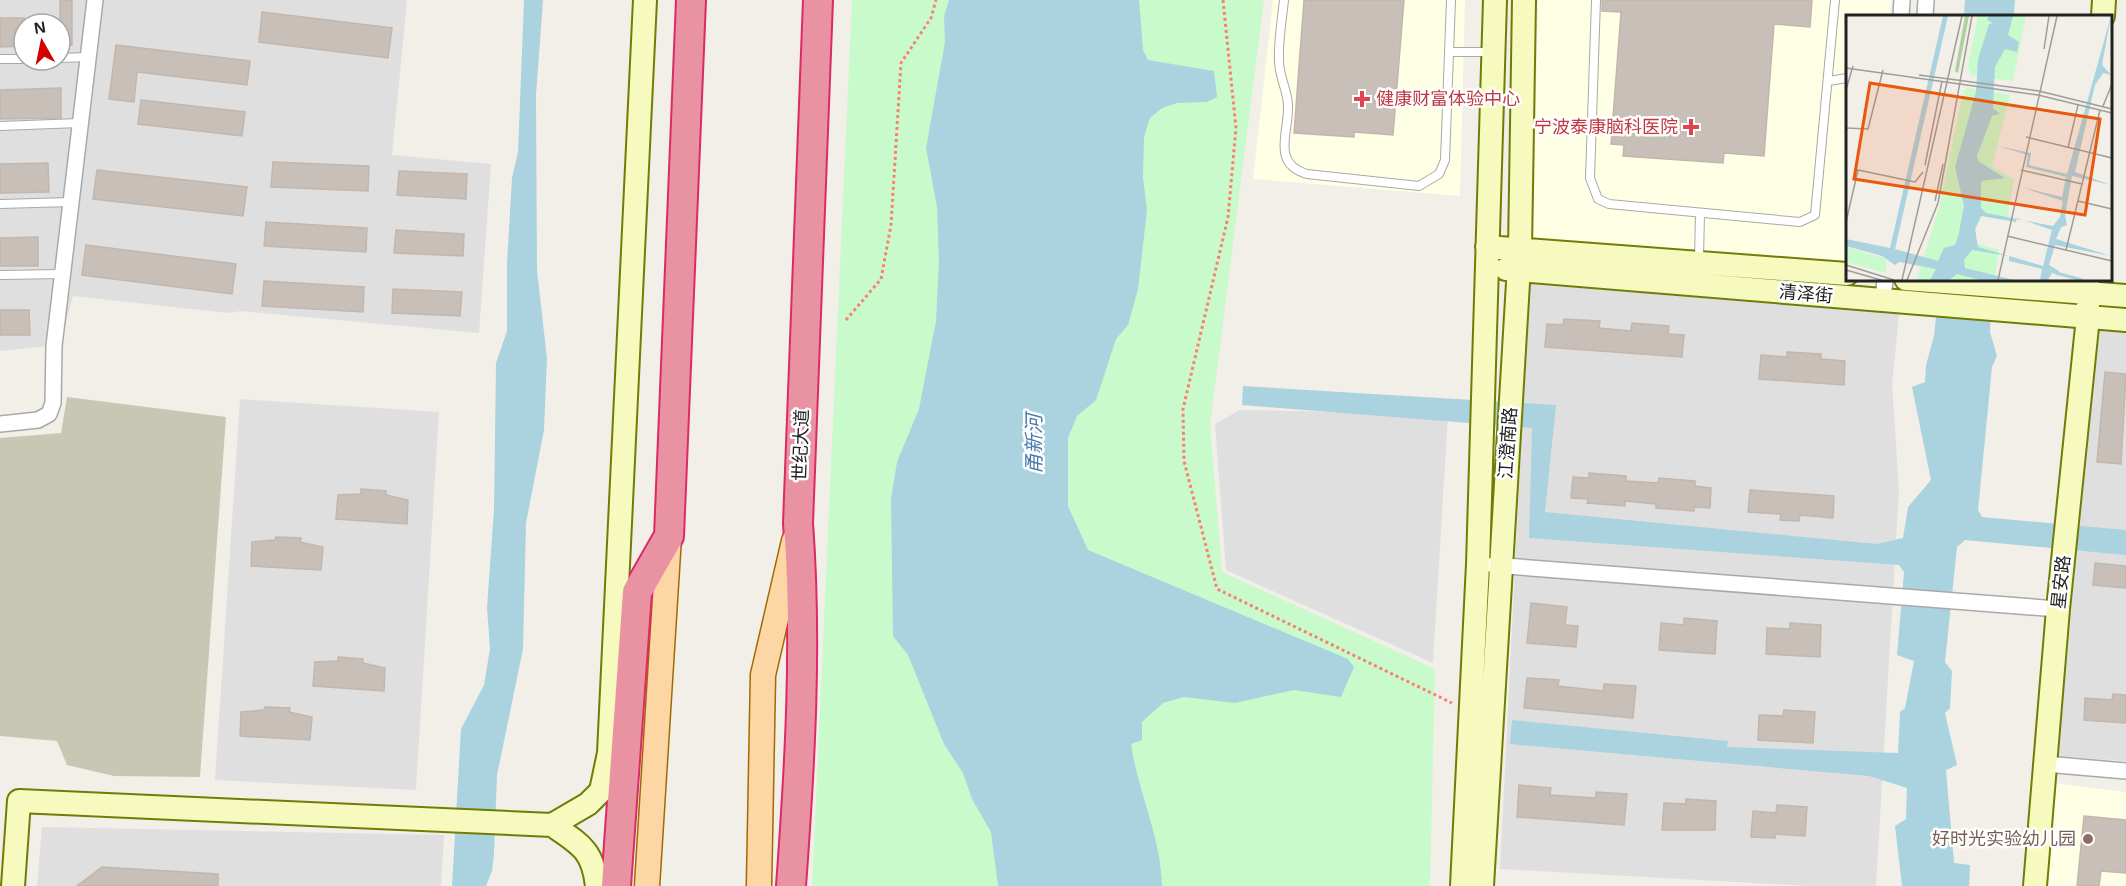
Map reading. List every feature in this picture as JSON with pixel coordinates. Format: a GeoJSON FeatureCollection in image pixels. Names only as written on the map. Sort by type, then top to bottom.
{"type":"FeatureCollection","features":[{"type":"Feature","properties":{"kind":"highway"},"geometry":{"type":"LineString","coordinates":[[616,886],[637,592],[669,536],[691,0]]}},
{"type":"Feature","properties":{"kind":"highway","name":"世纪大道"},"geometry":{"type":"LineString","coordinates":[[798,523],[818,0]]}},
{"type":"Feature","properties":{"kind":"highway"},"geometry":{"type":"LineString","coordinates":[[791,886],[803,706],[803,590],[798,523]]}},
{"type":"Feature","properties":{"kind":"main road","name":"世纪大道"},"geometry":{"type":"LineString","coordinates":[[759,886],[763,675],[798,523]]}},
{"type":"Feature","properties":{"kind":"main road"},"geometry":{"type":"LineString","coordinates":[[647,886],[669,536]]}},
{"type":"Feature","properties":{"kind":"street"},"geometry":{"type":"LineString","coordinates":[[0,424],[38,420],[49,414],[53,403],[54,346],[95,0]]}},
{"type":"Feature","properties":{"kind":"street"},"geometry":{"type":"LineString","coordinates":[[552,825],[588,804],[601,791],[609,753],[645,0]]}},
{"type":"Feature","properties":{"kind":"street","name":"江澄南路"},"geometry":{"type":"LineString","coordinates":[[1462,886],[1478,564],[1495,0]]}},
{"type":"Feature","properties":{"kind":"street","name":"江澄南路"},"geometry":{"type":"LineString","coordinates":[[1482,886],[1520,259],[1524,0]]}},
{"type":"Feature","properties":{"kind":"street"},"geometry":{"type":"LineString","coordinates":[[1901,15],[1902,0]]}},
{"type":"Feature","properties":{"kind":"street"},"geometry":{"type":"LineString","coordinates":[[1925,15],[1926,0]]}},
{"type":"Feature","properties":{"kind":"street"},"geometry":{"type":"LineString","coordinates":[[2103,15],[2104,0]]}},
{"type":"Feature","properties":{"kind":"street","name":"清泽街"},"geometry":{"type":"LineString","coordinates":[[1487,257],[1891,294],[1929,304],[2126,320]]}},
{"type":"Feature","properties":{"kind":"street","name":"清泽街"},"geometry":{"type":"LineString","coordinates":[[1520,259],[1699,263],[1846,274]]}},
{"type":"Feature","properties":{"kind":"street"},"geometry":{"type":"LineString","coordinates":[[1891,294],[1905,280]]}},
{"type":"Feature","properties":{"kind":"street"},"geometry":{"type":"LineString","coordinates":[[1919,280],[2002,287],[2087,286],[2126,296]]}},
{"type":"Feature","properties":{"kind":"street","name":"星安路"},"geometry":{"type":"LineString","coordinates":[[2035,886],[2058,609],[2088,317],[2087,286]]}},
{"type":"Feature","properties":{"kind":"street"},"geometry":{"type":"LineString","coordinates":[[1478,564],[1891,598],[2058,609]]}},
{"type":"Feature","properties":{"kind":"street"},"geometry":{"type":"LineString","coordinates":[[2045,764],[2126,771]]}},
{"type":"Feature","properties":{"kind":"street"},"geometry":{"type":"LineString","coordinates":[[13,886],[19,801],[552,825],[581,844],[595,865],[597,886]]}},
{"type":"Feature","properties":{"kind":"lane"},"geometry":{"type":"LineString","coordinates":[[1284,0],[1278,59],[1288,107],[1284,144],[1289,165],[1296,171],[1419,186],[1431,181],[1439,174],[1445,160],[1451,0]]}},
{"type":"Feature","properties":{"kind":"lane"},"geometry":{"type":"LineString","coordinates":[[1596,0],[1590,178],[1598,199],[1609,204],[1800,222],[1815,215],[1825,87],[1829,81],[1835,0]]}},
{"type":"Feature","properties":{"kind":"lane"},"geometry":{"type":"LineString","coordinates":[[1449,52],[1493,52]]}},
{"type":"Feature","properties":{"kind":"lane"},"geometry":{"type":"LineString","coordinates":[[72,58],[88,57]]}},
{"type":"Feature","properties":{"kind":"lane"},"geometry":{"type":"LineString","coordinates":[[1829,81],[1846,78]]}},
{"type":"Feature","properties":{"kind":"lane"},"geometry":{"type":"LineString","coordinates":[[0,126],[80,123]]}},
{"type":"Feature","properties":{"kind":"lane"},"geometry":{"type":"LineString","coordinates":[[0,204],[71,202]]}},
{"type":"Feature","properties":{"kind":"lane"},"geometry":{"type":"LineString","coordinates":[[1699,263],[1700,213]]}},
{"type":"Feature","properties":{"kind":"lane"},"geometry":{"type":"LineString","coordinates":[[0,275],[63,274]]}},
{"type":"Feature","properties":{"kind":"path"},"geometry":{"type":"LineString","coordinates":[[846,320],[880,279],[891,225],[902,63],[931,18],[936,0]]}},
{"type":"Feature","properties":{"kind":"path"},"geometry":{"type":"LineString","coordinates":[[1223,0],[1236,128],[1228,217],[1183,409],[1184,461],[1217,589],[1452,703]]}},
{"type":"Feature","properties":{"kind":"shaded area"},"geometry":{"type":"Polygon","coordinates":[[[0,0],[407,0],[392,155],[491,164],[479,333],[241,311],[228,313],[73,296],[60,345],[0,351],[0,0]]]}},
{"type":"Feature","properties":{"kind":"shaded area","name":"健康财富体验中心"},"geometry":{"type":"Polygon","coordinates":[[[1273,0],[1465,0],[1460,196],[1253,179],[1273,0]]]}},
{"type":"Feature","properties":{"kind":"shaded area","name":"宁波泰康脑科医院"},"geometry":{"type":"Polygon","coordinates":[[[1538,0],[1891,0],[1890,15],[1846,15],[1846,263],[1533,238],[1538,0]]]}},
{"type":"Feature","properties":{"kind":"shaded area"},"geometry":{"type":"Polygon","coordinates":[[[1529,284],[1899,314],[1892,385],[1899,490],[1876,886],[1809,886],[1500,869],[1529,284]]]}},
{"type":"Feature","properties":{"kind":"shaded area"},"geometry":{"type":"Polygon","coordinates":[[[2097,329],[2126,331],[2126,761],[2055,756],[2097,329]]]}},
{"type":"Feature","properties":{"kind":"shaded area"},"geometry":{"type":"Polygon","coordinates":[[[67,397],[226,417],[200,777],[114,776],[67,765],[57,741],[0,736],[0,438],[61,433],[67,397]]]}},
{"type":"Feature","properties":{"kind":"shaded area"},"geometry":{"type":"Polygon","coordinates":[[[240,399],[439,412],[416,790],[215,780],[240,399]]]}},
{"type":"Feature","properties":{"kind":"shaded area"},"geometry":{"type":"Polygon","coordinates":[[[1240,410],[1448,414],[1433,663],[1226,570],[1215,424],[1240,410]]]}},
{"type":"Feature","properties":{"kind":"shaded area","name":"好时光实验幼儿园"},"geometry":{"type":"Polygon","coordinates":[[[2053,783],[2126,792],[2126,886],[2046,886],[2053,783]]]}},
{"type":"Feature","properties":{"kind":"shaded area"},"geometry":{"type":"Polygon","coordinates":[[[42,827],[444,835],[441,886],[37,886],[42,827]]]}},
{"type":"Feature","properties":{"kind":"green space"},"geometry":{"type":"Polygon","coordinates":[[[852,0],[1264,0],[1210,425],[1222,572],[1435,669],[1430,886],[812,886],[852,0]]]}},
{"type":"Feature","properties":{"kind":"water"},"geometry":{"type":"Polygon","coordinates":[[[524,0],[543,0],[536,95],[537,270],[547,359],[544,430],[526,523],[523,649],[497,775],[492,871],[486,886],[452,886],[461,729],[484,685],[490,649],[487,608],[494,509],[496,363],[507,331],[507,263],[512,178],[518,152],[524,0]]]}},
{"type":"Feature","properties":{"kind":"water","name":"甬新河"},"geometry":{"type":"Polygon","coordinates":[[[949,0],[1139,0],[1143,50],[1148,60],[1214,71],[1217,97],[1207,102],[1177,103],[1162,108],[1150,118],[1144,137],[1143,177],[1147,210],[1138,289],[1128,325],[1116,339],[1096,400],[1077,416],[1068,438],[1068,506],[1088,550],[1348,659],[1354,667],[1341,697],[1294,690],[1235,703],[1184,697],[1163,703],[1142,722],[1142,740],[1131,744],[1158,850],[1162,886],[998,886],[991,832],[972,799],[963,773],[944,744],[908,655],[893,636],[891,499],[897,462],[919,409],[936,321],[939,263],[937,207],[926,148],[945,42],[944,16],[949,0]]]}},
{"type":"Feature","properties":{"kind":"water"},"geometry":{"type":"Polygon","coordinates":[[[1965,0],[2015,0],[2014,15],[1964,15],[1965,0]]]}},
{"type":"Feature","properties":{"kind":"water"},"geometry":{"type":"Polygon","coordinates":[[[1940,280],[1992,280],[1990,332],[1997,356],[1992,367],[1978,510],[1982,517],[2126,530],[2126,555],[1965,540],[1957,547],[1945,662],[1952,671],[1950,708],[1945,713],[1957,765],[1946,770],[1954,863],[1970,865],[1969,886],[1902,886],[1895,826],[1906,819],[1907,788],[1869,776],[1510,744],[1512,720],[1728,741],[1727,747],[1898,753],[1900,712],[1905,708],[1914,661],[1897,655],[1904,572],[1899,565],[1529,538],[1532,428],[1242,405],[1243,386],[1556,405],[1545,512],[1877,544],[1903,538],[1908,507],[1931,480],[1912,387],[1925,382],[1926,365],[1934,336],[1940,280]]]}},
{"type":"Feature","properties":{"kind":"building"},"geometry":{"type":"Polygon","coordinates":[[[60,0],[72,0],[72,12],[60,12],[60,0]]]}},
{"type":"Feature","properties":{"kind":"building"},"geometry":{"type":"Polygon","coordinates":[[[1304,0],[1404,0],[1393,135],[1354,132],[1354,137],[1294,133],[1304,0]]]}},
{"type":"Feature","properties":{"kind":"building"},"geometry":{"type":"Polygon","coordinates":[[[1602,0],[1812,0],[1810,27],[1774,24],[1764,156],[1724,153],[1723,163],[1623,156],[1624,145],[1611,144],[1621,12],[1602,11],[1602,0]]]}},
{"type":"Feature","properties":{"kind":"building"},"geometry":{"type":"Polygon","coordinates":[[[262,12],[392,28],[388,58],[259,42],[262,12]]]}},
{"type":"Feature","properties":{"kind":"building"},"geometry":{"type":"Polygon","coordinates":[[[0,18],[12,18],[12,46],[0,47],[0,18]]]}},
{"type":"Feature","properties":{"kind":"building"},"geometry":{"type":"Polygon","coordinates":[[[116,45],[250,61],[247,85],[137,72],[134,102],[109,99],[116,45]]]}},
{"type":"Feature","properties":{"kind":"building"},"geometry":{"type":"Polygon","coordinates":[[[61,88],[61,118],[0,119],[0,90],[61,88]]]}},
{"type":"Feature","properties":{"kind":"building"},"geometry":{"type":"Polygon","coordinates":[[[141,100],[245,112],[242,136],[138,124],[141,100]]]}},
{"type":"Feature","properties":{"kind":"building"},"geometry":{"type":"Polygon","coordinates":[[[273,162],[369,166],[368,191],[271,187],[273,162]]]}},
{"type":"Feature","properties":{"kind":"building"},"geometry":{"type":"Polygon","coordinates":[[[48,163],[49,192],[0,193],[0,164],[48,163]]]}},
{"type":"Feature","properties":{"kind":"building"},"geometry":{"type":"Polygon","coordinates":[[[97,170],[247,187],[243,216],[93,199],[97,170]]]}},
{"type":"Feature","properties":{"kind":"building"},"geometry":{"type":"Polygon","coordinates":[[[399,171],[467,174],[466,199],[397,195],[399,171]]]}},
{"type":"Feature","properties":{"kind":"building"},"geometry":{"type":"Polygon","coordinates":[[[266,222],[367,228],[366,252],[264,246],[266,222]]]}},
{"type":"Feature","properties":{"kind":"building"},"geometry":{"type":"Polygon","coordinates":[[[396,230],[464,234],[463,256],[394,253],[396,230]]]}},
{"type":"Feature","properties":{"kind":"building"},"geometry":{"type":"Polygon","coordinates":[[[38,237],[38,266],[0,266],[0,238],[38,237]]]}},
{"type":"Feature","properties":{"kind":"building"},"geometry":{"type":"Polygon","coordinates":[[[86,245],[236,264],[232,294],[82,275],[86,245]]]}},
{"type":"Feature","properties":{"kind":"building"},"geometry":{"type":"Polygon","coordinates":[[[264,281],[364,287],[363,312],[262,306],[264,281]]]}},
{"type":"Feature","properties":{"kind":"building"},"geometry":{"type":"Polygon","coordinates":[[[393,289],[462,292],[460,316],[392,313],[393,289]]]}},
{"type":"Feature","properties":{"kind":"building"},"geometry":{"type":"Polygon","coordinates":[[[0,310],[29,310],[30,335],[0,335],[0,310]]]}},
{"type":"Feature","properties":{"kind":"building"},"geometry":{"type":"Polygon","coordinates":[[[1564,319],[1600,321],[1599,328],[1631,331],[1632,323],[1669,326],[1668,334],[1684,335],[1682,357],[1545,347],[1547,324],[1563,325],[1564,319]]]}},
{"type":"Feature","properties":{"kind":"building"},"geometry":{"type":"Polygon","coordinates":[[[1787,352],[1821,354],[1821,359],[1845,361],[1844,385],[1759,379],[1761,355],[1787,357],[1787,352]]]}},
{"type":"Feature","properties":{"kind":"building"},"geometry":{"type":"Polygon","coordinates":[[[2105,372],[2126,374],[2121,464],[2097,462],[2105,372]]]}},
{"type":"Feature","properties":{"kind":"building"},"geometry":{"type":"Polygon","coordinates":[[[1589,473],[1626,476],[1626,481],[1658,483],[1659,478],[1695,481],[1695,486],[1711,488],[1710,508],[1694,507],[1694,511],[1656,508],[1656,504],[1625,501],[1625,506],[1587,503],[1588,499],[1571,498],[1573,477],[1589,478],[1589,473]]]}},
{"type":"Feature","properties":{"kind":"building"},"geometry":{"type":"Polygon","coordinates":[[[361,489],[386,491],[386,495],[408,500],[407,524],[336,519],[338,495],[361,494],[361,489]]]}},
{"type":"Feature","properties":{"kind":"building"},"geometry":{"type":"Polygon","coordinates":[[[1750,490],[1834,496],[1833,518],[1800,515],[1799,521],[1780,520],[1781,514],[1748,512],[1750,490]]]}},
{"type":"Feature","properties":{"kind":"building"},"geometry":{"type":"Polygon","coordinates":[[[276,537],[301,538],[300,542],[323,547],[321,570],[251,566],[252,542],[275,540],[276,537]]]}},
{"type":"Feature","properties":{"kind":"building"},"geometry":{"type":"Polygon","coordinates":[[[2095,563],[2126,566],[2126,588],[2093,585],[2095,563]]]}},
{"type":"Feature","properties":{"kind":"building"},"geometry":{"type":"Polygon","coordinates":[[[1531,603],[1567,607],[1565,625],[1578,626],[1576,647],[1527,643],[1531,603]]]}},
{"type":"Feature","properties":{"kind":"building"},"geometry":{"type":"Polygon","coordinates":[[[1684,618],[1717,621],[1715,654],[1659,650],[1661,623],[1684,625],[1684,618]]]}},
{"type":"Feature","properties":{"kind":"building"},"geometry":{"type":"Polygon","coordinates":[[[1790,623],[1821,625],[1820,657],[1766,654],[1767,628],[1790,629],[1790,623]]]}},
{"type":"Feature","properties":{"kind":"building"},"geometry":{"type":"Polygon","coordinates":[[[338,657],[363,659],[363,663],[385,668],[384,691],[313,686],[315,662],[338,661],[338,657]]]}},
{"type":"Feature","properties":{"kind":"building"},"geometry":{"type":"Polygon","coordinates":[[[1527,678],[1559,680],[1558,686],[1603,691],[1604,684],[1636,686],[1633,718],[1524,708],[1527,678]]]}},
{"type":"Feature","properties":{"kind":"building"},"geometry":{"type":"Polygon","coordinates":[[[2113,694],[2126,695],[2126,723],[2084,720],[2085,698],[2112,700],[2113,694]]]}},
{"type":"Feature","properties":{"kind":"building"},"geometry":{"type":"Polygon","coordinates":[[[265,707],[290,708],[289,712],[312,717],[310,740],[240,736],[241,712],[264,710],[265,707]]]}},
{"type":"Feature","properties":{"kind":"building"},"geometry":{"type":"Polygon","coordinates":[[[1784,710],[1815,712],[1813,743],[1758,740],[1759,715],[1783,716],[1784,710]]]}},
{"type":"Feature","properties":{"kind":"building"},"geometry":{"type":"Polygon","coordinates":[[[1519,785],[1551,788],[1550,795],[1596,798],[1596,792],[1627,794],[1624,825],[1517,817],[1519,785]]]}},
{"type":"Feature","properties":{"kind":"building"},"geometry":{"type":"Polygon","coordinates":[[[1686,799],[1716,801],[1715,830],[1662,830],[1664,803],[1686,804],[1686,799]]]}},
{"type":"Feature","properties":{"kind":"building"},"geometry":{"type":"Polygon","coordinates":[[[1777,805],[1807,807],[1805,836],[1775,834],[1775,838],[1751,837],[1753,811],[1776,813],[1777,805]]]}},
{"type":"Feature","properties":{"kind":"building"},"geometry":{"type":"Polygon","coordinates":[[[2084,816],[2126,820],[2126,873],[2101,871],[2099,886],[2077,886],[2084,816]]]}},
{"type":"Feature","properties":{"kind":"building"},"geometry":{"type":"Polygon","coordinates":[[[102,867],[218,874],[218,886],[77,886],[102,867]]]}},
{"type":"Feature","properties":{"kind":"place","name":"健康财富体验中心"},"geometry":{"type":"Point","coordinates":[1362,99]}},
{"type":"Feature","properties":{"kind":"place","name":"宁波泰康脑科医院"},"geometry":{"type":"Point","coordinates":[1691,127]}},
{"type":"Feature","properties":{"kind":"place","name":"好时光实验幼儿园"},"geometry":{"type":"Point","coordinates":[2088,839]}}]}
